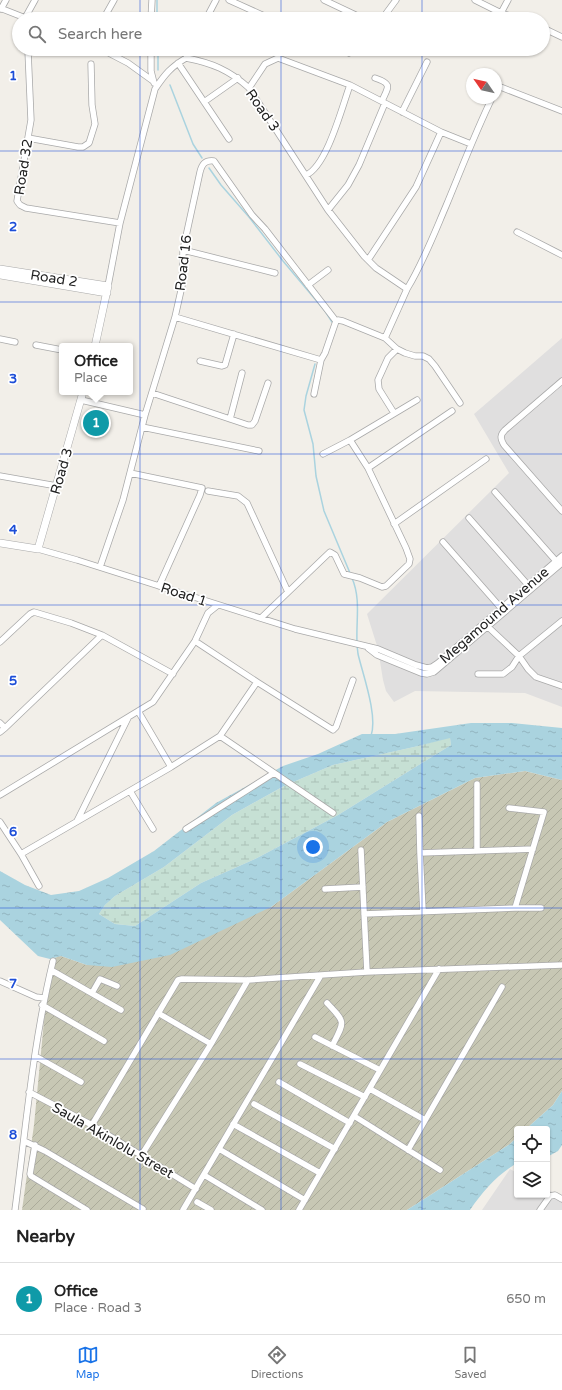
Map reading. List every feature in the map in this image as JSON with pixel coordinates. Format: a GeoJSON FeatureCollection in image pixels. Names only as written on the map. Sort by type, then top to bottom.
{"type":"FeatureCollection","features":[{"type":"Feature","properties":{"kind":"street"},"geometry":{"type":"LineString","coordinates":[[6,0],[1,9],[12,13]]}},
{"type":"Feature","properties":{"kind":"street"},"geometry":{"type":"LineString","coordinates":[[30,12],[35,0]]}},
{"type":"Feature","properties":{"kind":"street"},"geometry":{"type":"LineString","coordinates":[[107,12],[114,0]]}},
{"type":"Feature","properties":{"kind":"street"},"geometry":{"type":"LineString","coordinates":[[151,12],[152,0]]}},
{"type":"Feature","properties":{"kind":"street"},"geometry":{"type":"LineString","coordinates":[[210,12],[216,0]]}},
{"type":"Feature","properties":{"kind":"street"},"geometry":{"type":"LineString","coordinates":[[229,0],[256,12]]}},
{"type":"Feature","properties":{"kind":"street"},"geometry":{"type":"LineString","coordinates":[[324,0],[349,12]]}},
{"type":"Feature","properties":{"kind":"street"},"geometry":{"type":"LineString","coordinates":[[387,12],[396,0]]}},
{"type":"Feature","properties":{"kind":"street"},"geometry":{"type":"LineString","coordinates":[[475,0],[499,12]]}},
{"type":"Feature","properties":{"kind":"street"},"geometry":{"type":"LineString","coordinates":[[502,12],[508,0]]}},
{"type":"Feature","properties":{"kind":"street"},"geometry":{"type":"LineString","coordinates":[[550,31],[562,37]]}},
{"type":"Feature","properties":{"kind":"street","name":"Road 32"},"geometry":{"type":"LineString","coordinates":[[28,56],[31,103],[30,120],[17,201],[20,205],[26,208],[120,223]]}},
{"type":"Feature","properties":{"kind":"street"},"geometry":{"type":"LineString","coordinates":[[115,56],[154,81]]}},
{"type":"Feature","properties":{"kind":"street"},"geometry":{"type":"LineString","coordinates":[[151,56],[151,71],[155,89]]}},
{"type":"Feature","properties":{"kind":"street"},"geometry":{"type":"LineString","coordinates":[[96,343],[120,223],[155,89],[162,78],[174,65],[186,58]]}},
{"type":"Feature","properties":{"kind":"street","name":"Road 3"},"geometry":{"type":"LineString","coordinates":[[186,58],[205,62],[223,69],[238,78],[249,88],[328,210],[368,260],[376,268],[407,289]]}},
{"type":"Feature","properties":{"kind":"street"},"geometry":{"type":"LineString","coordinates":[[249,88],[266,64],[278,58],[350,85],[441,132],[471,144]]}},
{"type":"Feature","properties":{"kind":"street"},"geometry":{"type":"LineString","coordinates":[[402,112],[427,62]]}},
{"type":"Feature","properties":{"kind":"street"},"geometry":{"type":"LineString","coordinates":[[178,63],[229,139]]}},
{"type":"Feature","properties":{"kind":"street"},"geometry":{"type":"LineString","coordinates":[[28,138],[78,147],[83,147],[89,142],[95,124],[92,105],[91,64]]}},
{"type":"Feature","properties":{"kind":"street"},"geometry":{"type":"LineString","coordinates":[[204,102],[238,78]]}},
{"type":"Feature","properties":{"kind":"street"},"geometry":{"type":"LineString","coordinates":[[328,210],[348,185],[360,165],[384,102],[388,87],[387,83],[375,78]]}},
{"type":"Feature","properties":{"kind":"street"},"geometry":{"type":"LineString","coordinates":[[306,175],[311,173],[318,166],[328,147],[350,85]]}},
{"type":"Feature","properties":{"kind":"street"},"geometry":{"type":"LineString","coordinates":[[502,88],[562,111]]}},
{"type":"Feature","properties":{"kind":"street"},"geometry":{"type":"LineString","coordinates":[[385,338],[407,289],[436,233],[471,144],[489,104]]}},
{"type":"Feature","properties":{"kind":"street"},"geometry":{"type":"LineString","coordinates":[[368,260],[416,186],[441,132]]}},
{"type":"Feature","properties":{"kind":"street","name":"Road 16"},"geometry":{"type":"LineString","coordinates":[[100,567],[116,521],[145,415],[175,317],[182,286],[183,250],[200,172],[205,162],[209,160],[214,161],[252,215],[265,229],[336,322]]}},
{"type":"Feature","properties":{"kind":"street"},"geometry":{"type":"LineString","coordinates":[[517,232],[562,256]]}},
{"type":"Feature","properties":{"kind":"street"},"geometry":{"type":"LineString","coordinates":[[183,250],[275,273]]}},
{"type":"Feature","properties":{"kind":"street","name":"Road 2"},"geometry":{"type":"LineString","coordinates":[[0,269],[107,290]]}},
{"type":"Feature","properties":{"kind":"street"},"geometry":{"type":"LineString","coordinates":[[308,284],[328,270]]}},
{"type":"Feature","properties":{"kind":"street","name":"Road 2"},"geometry":{"type":"LineString","coordinates":[[0,275],[107,290]]}},
{"type":"Feature","properties":{"kind":"street"},"geometry":{"type":"LineString","coordinates":[[175,317],[321,360]]}},
{"type":"Feature","properties":{"kind":"street"},"geometry":{"type":"LineString","coordinates":[[314,394],[321,360],[338,320],[344,321],[385,338],[397,349],[411,355],[423,356],[429,360],[436,366],[460,403]]}},
{"type":"Feature","properties":{"kind":"street"},"geometry":{"type":"LineString","coordinates":[[200,361],[223,366],[234,334]]}},
{"type":"Feature","properties":{"kind":"street"},"geometry":{"type":"LineString","coordinates":[[0,339],[15,342]]}},
{"type":"Feature","properties":{"kind":"street"},"geometry":{"type":"LineString","coordinates":[[36,345],[59,349]]}},
{"type":"Feature","properties":{"kind":"street"},"geometry":{"type":"LineString","coordinates":[[394,413],[379,389],[378,380],[388,358],[397,349]]}},
{"type":"Feature","properties":{"kind":"street"},"geometry":{"type":"LineString","coordinates":[[230,419],[242,373]]}},
{"type":"Feature","properties":{"kind":"street"},"geometry":{"type":"LineString","coordinates":[[562,381],[505,430],[501,435],[501,440],[562,511]]}},
{"type":"Feature","properties":{"kind":"street"},"geometry":{"type":"LineString","coordinates":[[152,393],[248,425],[255,421],[268,384]]}},
{"type":"Feature","properties":{"kind":"street","name":"Road 3"},"geometry":{"type":"LineString","coordinates":[[38,549],[82,395]]}},
{"type":"Feature","properties":{"kind":"street"},"geometry":{"type":"LineString","coordinates":[[81,400],[145,415]]}},
{"type":"Feature","properties":{"kind":"street"},"geometry":{"type":"LineString","coordinates":[[323,454],[350,440],[417,400]]}},
{"type":"Feature","properties":{"kind":"street"},"geometry":{"type":"LineString","coordinates":[[368,468],[452,411]]}},
{"type":"Feature","properties":{"kind":"street"},"geometry":{"type":"LineString","coordinates":[[142,427],[259,451]]}},
{"type":"Feature","properties":{"kind":"street"},"geometry":{"type":"LineString","coordinates":[[261,618],[330,552],[335,555],[342,572],[345,575],[382,587],[386,586],[407,566],[410,559],[409,554],[368,468],[350,440]]}},
{"type":"Feature","properties":{"kind":"street"},"geometry":{"type":"LineString","coordinates":[[394,524],[486,458]]}},
{"type":"Feature","properties":{"kind":"street"},"geometry":{"type":"LineString","coordinates":[[130,473],[202,488],[159,586]]}},
{"type":"Feature","properties":{"kind":"street"},"geometry":{"type":"LineString","coordinates":[[0,476],[57,486]]}},
{"type":"Feature","properties":{"kind":"street"},"geometry":{"type":"LineString","coordinates":[[208,491],[238,496],[247,503],[288,592]]}},
{"type":"Feature","properties":{"kind":"street"},"geometry":{"type":"LineString","coordinates":[[495,492],[559,562]]}},
{"type":"Feature","properties":{"kind":"street"},"geometry":{"type":"LineString","coordinates":[[469,518],[528,585]]}},
{"type":"Feature","properties":{"kind":"street"},"geometry":{"type":"LineString","coordinates":[[443,542],[501,608]]}},
{"type":"Feature","properties":{"kind":"street","name":"Road 1"},"geometry":{"type":"LineString","coordinates":[[0,543],[38,549],[100,567],[295,629],[365,647],[378,652]]}},
{"type":"Feature","properties":{"kind":"street","name":"Megamound Avenue"},"geometry":{"type":"LineString","coordinates":[[378,652],[416,665],[427,668],[432,667],[486,625],[559,562],[562,556]]}},
{"type":"Feature","properties":{"kind":"street","name":"Megamound Avenue"},"geometry":{"type":"LineString","coordinates":[[486,625],[501,608],[528,585],[559,562]]}},
{"type":"Feature","properties":{"kind":"street"},"geometry":{"type":"LineString","coordinates":[[204,600],[207,605],[208,614]]}},
{"type":"Feature","properties":{"kind":"street"},"geometry":{"type":"LineString","coordinates":[[0,795],[138,712],[155,700],[195,640],[208,614],[218,605]]}},
{"type":"Feature","properties":{"kind":"street"},"geometry":{"type":"LineString","coordinates":[[0,642],[34,612],[71,623],[102,635],[173,674]]}},
{"type":"Feature","properties":{"kind":"street"},"geometry":{"type":"LineString","coordinates":[[478,674],[504,674],[512,667],[519,656],[562,621]]}},
{"type":"Feature","properties":{"kind":"street"},"geometry":{"type":"LineString","coordinates":[[486,625],[519,656],[528,669],[536,676],[562,686]]}},
{"type":"Feature","properties":{"kind":"street"},"geometry":{"type":"LineString","coordinates":[[0,723],[2,730],[102,635]]}},
{"type":"Feature","properties":{"kind":"street"},"geometry":{"type":"LineString","coordinates":[[195,640],[257,682],[333,730],[336,727],[353,680]]}},
{"type":"Feature","properties":{"kind":"street"},"geometry":{"type":"LineString","coordinates":[[21,854],[172,767],[220,736],[257,682]]}},
{"type":"Feature","properties":{"kind":"street"},"geometry":{"type":"LineString","coordinates":[[138,712],[172,767]]}},
{"type":"Feature","properties":{"kind":"street"},"geometry":{"type":"LineString","coordinates":[[77,821],[128,718]]}},
{"type":"Feature","properties":{"kind":"street"},"geometry":{"type":"LineString","coordinates":[[220,736],[333,813]]}},
{"type":"Feature","properties":{"kind":"street"},"geometry":{"type":"LineString","coordinates":[[186,829],[274,773]]}},
{"type":"Feature","properties":{"kind":"street"},"geometry":{"type":"LineString","coordinates":[[477,784],[477,851]]}},
{"type":"Feature","properties":{"kind":"street"},"geometry":{"type":"LineString","coordinates":[[130,791],[153,829]]}},
{"type":"Feature","properties":{"kind":"street"},"geometry":{"type":"LineString","coordinates":[[510,808],[544,812],[515,908]]}},
{"type":"Feature","properties":{"kind":"street"},"geometry":{"type":"LineString","coordinates":[[419,816],[423,911]]}},
{"type":"Feature","properties":{"kind":"street"},"geometry":{"type":"LineString","coordinates":[[0,822],[21,854],[39,886]]}},
{"type":"Feature","properties":{"kind":"street"},"geometry":{"type":"LineString","coordinates":[[420,853],[533,849]]}},
{"type":"Feature","properties":{"kind":"street"},"geometry":{"type":"LineString","coordinates":[[361,850],[367,972]]}},
{"type":"Feature","properties":{"kind":"street"},"geometry":{"type":"LineString","coordinates":[[325,889],[363,888]]}},
{"type":"Feature","properties":{"kind":"street"},"geometry":{"type":"LineString","coordinates":[[364,914],[541,908]]}},
{"type":"Feature","properties":{"kind":"street"},"geometry":{"type":"LineString","coordinates":[[15,1210],[29,1092],[42,1005],[53,961]]}},
{"type":"Feature","properties":{"kind":"street"},"geometry":{"type":"LineString","coordinates":[[92,1125],[175,984],[180,979],[248,980],[367,972],[562,965]]}},
{"type":"Feature","properties":{"kind":"street"},"geometry":{"type":"LineString","coordinates":[[299,1210],[439,969]]}},
{"type":"Feature","properties":{"kind":"street"},"geometry":{"type":"LineString","coordinates":[[51,970],[121,1010]]}},
{"type":"Feature","properties":{"kind":"street"},"geometry":{"type":"LineString","coordinates":[[183,1210],[321,975]]}},
{"type":"Feature","properties":{"kind":"street"},"geometry":{"type":"LineString","coordinates":[[92,993],[100,979],[117,986]]}},
{"type":"Feature","properties":{"kind":"street"},"geometry":{"type":"LineString","coordinates":[[141,1156],[211,1044],[248,980]]}},
{"type":"Feature","properties":{"kind":"street"},"geometry":{"type":"LineString","coordinates":[[0,981],[36,997],[44,998]]}},
{"type":"Feature","properties":{"kind":"street"},"geometry":{"type":"LineString","coordinates":[[408,1150],[502,987]]}},
{"type":"Feature","properties":{"kind":"street"},"geometry":{"type":"LineString","coordinates":[[327,1003],[342,1022],[342,1027],[332,1046]]}},
{"type":"Feature","properties":{"kind":"street"},"geometry":{"type":"LineString","coordinates":[[42,1005],[104,1041]]}},
{"type":"Feature","properties":{"kind":"street"},"geometry":{"type":"LineString","coordinates":[[158,1013],[211,1044]]}},
{"type":"Feature","properties":{"kind":"street"},"geometry":{"type":"LineString","coordinates":[[315,1037],[380,1070]]}},
{"type":"Feature","properties":{"kind":"street"},"geometry":{"type":"LineString","coordinates":[[35,1056],[80,1082]]}},
{"type":"Feature","properties":{"kind":"street"},"geometry":{"type":"LineString","coordinates":[[300,1064],[365,1097]]}},
{"type":"Feature","properties":{"kind":"street"},"geometry":{"type":"LineString","coordinates":[[279,1082],[350,1123]]}},
{"type":"Feature","properties":{"kind":"street"},"geometry":{"type":"LineString","coordinates":[[370,1089],[425,1120]]}},
{"type":"Feature","properties":{"kind":"street","name":"Saula Akinlolu Street"},"geometry":{"type":"LineString","coordinates":[[29,1092],[92,1125],[196,1189]]}},
{"type":"Feature","properties":{"kind":"street"},"geometry":{"type":"LineString","coordinates":[[254,1104],[334,1149]]}},
{"type":"Feature","properties":{"kind":"street"},"geometry":{"type":"LineString","coordinates":[[354,1116],[440,1170]]}},
{"type":"Feature","properties":{"kind":"street"},"geometry":{"type":"LineString","coordinates":[[233,1124],[320,1173]]}},
{"type":"Feature","properties":{"kind":"street"},"geometry":{"type":"LineString","coordinates":[[24,1141],[35,1145],[143,1209]]}},
{"type":"Feature","properties":{"kind":"street"},"geometry":{"type":"LineString","coordinates":[[35,1145],[30,1174],[31,1176],[87,1210]]}},
{"type":"Feature","properties":{"kind":"street"},"geometry":{"type":"LineString","coordinates":[[219,1149],[305,1200]]}},
{"type":"Feature","properties":{"kind":"street"},"geometry":{"type":"LineString","coordinates":[[204,1175],[262,1210]]}},
{"type":"Feature","properties":{"kind":"street"},"geometry":{"type":"LineString","coordinates":[[540,1210],[550,1196],[555,1195],[562,1199]]}},
{"type":"Feature","properties":{"kind":"street"},"geometry":{"type":"LineString","coordinates":[[197,1202],[211,1210]]}},
{"type":"Feature","properties":{"kind":"shaded area"},"geometry":{"type":"Polygon","coordinates":[[[562,338],[562,707],[525,693],[415,691],[394,702],[386,691],[378,649],[367,614],[509,473],[474,414],[562,338]]]}},
{"type":"Feature","properties":{"kind":"shaded area"},"geometry":{"type":"Polygon","coordinates":[[[525,771],[562,780],[562,1091],[553,1105],[529,1126],[514,1126],[514,1140],[510,1144],[407,1210],[22,1210],[34,1125],[50,959],[61,956],[87,965],[271,907],[387,822],[475,778],[525,771]]]}},
{"type":"Feature","properties":{"kind":"shaded area"},"geometry":{"type":"Polygon","coordinates":[[[510,1169],[514,1171],[514,1198],[550,1198],[550,1191],[562,1197],[562,1210],[482,1210],[510,1169]]]}},
{"type":"Feature","properties":{"kind":"green space"},"geometry":{"type":"Polygon","coordinates":[[[450,737],[451,745],[338,815],[257,858],[201,883],[135,926],[115,924],[99,914],[105,905],[115,896],[164,867],[232,815],[284,786],[333,765],[414,747],[450,737]]]}},
{"type":"Feature","properties":{"kind":"water"},"geometry":{"type":"Polygon","coordinates":[[[471,723],[512,723],[562,728],[562,780],[525,771],[475,778],[387,822],[271,907],[170,955],[112,967],[87,965],[61,956],[50,959],[38,956],[0,920],[0,871],[25,885],[51,895],[79,891],[108,878],[154,851],[216,803],[283,766],[318,754],[362,734],[395,734],[471,723]],[[450,738],[333,765],[284,786],[232,815],[164,867],[115,896],[105,905],[99,914],[115,924],[135,926],[201,883],[257,858],[338,815],[451,745],[450,738]]]}},
{"type":"Feature","properties":{"kind":"water"},"geometry":{"type":"Polygon","coordinates":[[[562,1091],[562,1145],[558,1151],[550,1155],[550,1126],[529,1126],[553,1105],[562,1091]]]}},
{"type":"Feature","properties":{"kind":"water"},"geometry":{"type":"Polygon","coordinates":[[[514,1140],[514,1165],[491,1184],[470,1210],[407,1210],[514,1140]]]}},
{"type":"Feature","properties":{"kind":"waterway"},"geometry":{"type":"LineString","coordinates":[[157,0],[157,12]]}},
{"type":"Feature","properties":{"kind":"waterway"},"geometry":{"type":"LineString","coordinates":[[158,56],[158,70]]}},
{"type":"Feature","properties":{"kind":"waterway"},"geometry":{"type":"LineString","coordinates":[[170,85],[193,144],[202,158]]}},
{"type":"Feature","properties":{"kind":"waterway"},"geometry":{"type":"LineString","coordinates":[[209,168],[221,185],[249,217],[283,261],[325,311],[332,322]]}},
{"type":"Feature","properties":{"kind":"waterway"},"geometry":{"type":"LineString","coordinates":[[315,364],[306,396],[304,410],[313,444],[316,476],[324,511],[350,573]]}},
{"type":"Feature","properties":{"kind":"waterway"},"geometry":{"type":"LineString","coordinates":[[352,578],[355,586],[357,602],[357,642]]}},
{"type":"Feature","properties":{"kind":"waterway"},"geometry":{"type":"LineString","coordinates":[[357,645],[373,718],[371,736]]}},
{"type":"Feature","properties":{"kind":"place","name":"Office"},"geometry":{"type":"Point","coordinates":[96,423]}}]}
